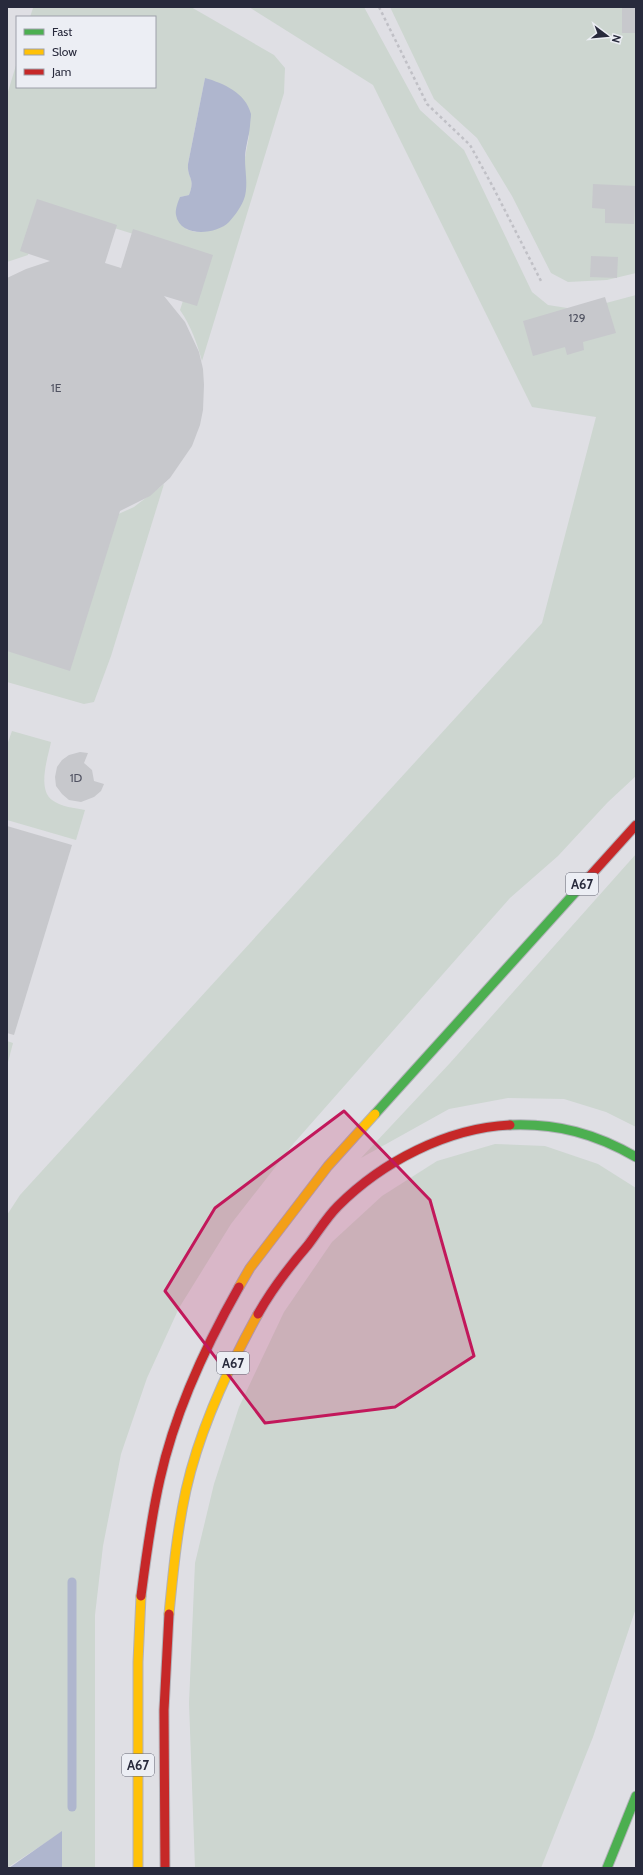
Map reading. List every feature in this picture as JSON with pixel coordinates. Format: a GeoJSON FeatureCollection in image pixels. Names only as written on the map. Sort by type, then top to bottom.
{"type":"FeatureCollection","features":[{"type":"Feature","properties":{"kind":"highway","name":"A67"},"geometry":{"type":"LineString","coordinates":[[138,1868],[138,1662],[141,1599],[151,1521],[160,1478],[175,1427],[199,1365],[221,1319],[250,1268],[328,1166],[636,825]]}},
{"type":"Feature","properties":{"kind":"highway","name":"A67"},"geometry":{"type":"LineString","coordinates":[[165,1868],[164,1720],[166,1647],[172,1581],[188,1482],[202,1435],[221,1388],[243,1342],[275,1286],[337,1207],[373,1176],[412,1154],[446,1138],[486,1127],[526,1125],[570,1130],[609,1142],[636,1157]]}},
{"type":"Feature","properties":{"kind":"highway"},"geometry":{"type":"LineString","coordinates":[[607,1868],[636,1796]]}},
{"type":"Feature","properties":{"kind":"path"},"geometry":{"type":"LineString","coordinates":[[379,7],[427,104],[470,144],[494,187],[541,281]]}},
{"type":"Feature","properties":{"kind":"highlighted area"},"geometry":{"type":"Polygon","coordinates":[[[344,1111],[430,1200],[474,1356],[395,1407],[265,1423],[165,1291],[215,1208],[344,1111]]]}},
{"type":"Feature","properties":{"kind":"shaded area"},"geometry":{"type":"Polygon","coordinates":[[[32,7],[191,7],[274,55],[285,68],[284,93],[202,361],[193,335],[180,310],[198,254],[43,206],[28,255],[7,262],[7,95],[16,65],[16,88],[156,88],[156,16],[30,16],[32,7]],[[205,78],[188,164],[192,185],[189,195],[180,197],[186,229],[195,232],[208,231],[245,195],[245,158],[249,136],[205,78]]]}},
{"type":"Feature","properties":{"kind":"shaded area"},"geometry":{"type":"Polygon","coordinates":[[[249,7],[364,7],[420,110],[464,150],[532,292],[548,305],[580,310],[636,295],[636,776],[608,802],[558,856],[510,898],[294,1143],[231,1224],[179,1308],[147,1378],[121,1454],[103,1546],[95,1615],[95,1868],[62,1868],[62,1832],[7,1868],[7,1215],[20,1195],[542,623],[596,417],[532,407],[373,85],[249,7]]]}},
{"type":"Feature","properties":{"kind":"shaded area"},"geometry":{"type":"Polygon","coordinates":[[[390,7],[630,7],[636,22],[636,273],[607,280],[568,282],[551,273],[512,196],[477,138],[434,99],[390,7]]]}},
{"type":"Feature","properties":{"kind":"shaded area"},"geometry":{"type":"Polygon","coordinates":[[[164,484],[111,656],[94,702],[84,704],[7,682],[7,648],[114,516],[134,507],[164,484]]]}},
{"type":"Feature","properties":{"kind":"shaded area"},"geometry":{"type":"Polygon","coordinates":[[[12,731],[51,742],[46,764],[44,781],[45,788],[52,800],[68,807],[85,810],[76,840],[7,820],[7,745],[12,731]]]}},
{"type":"Feature","properties":{"kind":"shaded area"},"geometry":{"type":"Polygon","coordinates":[[[636,854],[636,1127],[606,1112],[564,1099],[508,1098],[449,1109],[361,1158],[450,1063],[636,854]]]}},
{"type":"Feature","properties":{"kind":"shaded area"},"geometry":{"type":"Polygon","coordinates":[[[7,1041],[13,1043],[7,1066],[7,1041]]]}},
{"type":"Feature","properties":{"kind":"shaded area"},"geometry":{"type":"Polygon","coordinates":[[[495,1144],[545,1146],[598,1164],[636,1188],[636,1608],[593,1737],[541,1868],[195,1868],[189,1703],[195,1563],[214,1484],[239,1407],[284,1312],[332,1242],[382,1196],[437,1161],[495,1144]]]}},
{"type":"Feature","properties":{"kind":"water"},"geometry":{"type":"Polygon","coordinates":[[[205,78],[233,90],[244,100],[251,115],[245,155],[246,191],[242,203],[229,222],[216,230],[199,232],[184,228],[179,222],[176,213],[180,197],[189,195],[192,185],[188,164],[205,78]]]}},
{"type":"Feature","properties":{"kind":"water"},"geometry":{"type":"Polygon","coordinates":[[[62,1831],[62,1868],[9,1868],[62,1831]]]}},
{"type":"Feature","properties":{"kind":"building"},"geometry":{"type":"Polygon","coordinates":[[[622,7],[636,7],[636,33],[622,33],[622,7]]]}},
{"type":"Feature","properties":{"kind":"building"},"geometry":{"type":"Polygon","coordinates":[[[593,184],[636,186],[634,224],[605,223],[605,209],[592,208],[593,184]]]}},
{"type":"Feature","properties":{"kind":"building"},"geometry":{"type":"Polygon","coordinates":[[[37,199],[117,225],[105,263],[121,268],[133,229],[213,255],[197,306],[164,296],[185,322],[199,352],[203,369],[204,385],[203,410],[200,425],[192,446],[170,478],[150,496],[120,511],[70,671],[7,651],[7,278],[26,269],[50,261],[20,251],[37,199]]]}},
{"type":"Feature","properties":{"kind":"building"},"geometry":{"type":"Polygon","coordinates":[[[591,256],[618,257],[617,278],[590,277],[591,256]]]}},
{"type":"Feature","properties":{"kind":"building"},"geometry":{"type":"Polygon","coordinates":[[[605,297],[616,333],[583,342],[584,350],[567,355],[565,347],[533,356],[523,321],[605,297]]]}},
{"type":"Feature","properties":{"kind":"building"},"geometry":{"type":"Polygon","coordinates":[[[80,752],[88,753],[84,763],[92,770],[94,781],[104,784],[101,791],[94,797],[81,802],[69,800],[62,794],[56,786],[55,777],[57,767],[62,760],[69,755],[80,752]]]}},
{"type":"Feature","properties":{"kind":"building"},"geometry":{"type":"Polygon","coordinates":[[[7,826],[72,845],[14,1035],[7,1033],[7,826]]]}},
{"type":"Feature","properties":{"kind":"waterway"},"geometry":{"type":"LineString","coordinates":[[72,1582],[72,1807]]}},
{"type":"Feature","properties":{"kind":"traffic: fast"},"geometry":{"type":"LineString","coordinates":[[375,1114],[590,876]]}},
{"type":"Feature","properties":{"kind":"traffic: fast"},"geometry":{"type":"LineString","coordinates":[[510,1125],[544,1126],[576,1132],[606,1142],[636,1157]]}},
{"type":"Feature","properties":{"kind":"traffic: fast"},"geometry":{"type":"LineString","coordinates":[[607,1868],[636,1796]]}},
{"type":"Feature","properties":{"kind":"traffic: slow"},"geometry":{"type":"LineString","coordinates":[[239,1287],[250,1268],[328,1166],[375,1114]]}},
{"type":"Feature","properties":{"kind":"traffic: slow"},"geometry":{"type":"LineString","coordinates":[[169,1614],[180,1521],[192,1467],[207,1422],[225,1378],[258,1314]]}},
{"type":"Feature","properties":{"kind":"traffic: slow"},"geometry":{"type":"LineString","coordinates":[[138,1868],[138,1662],[141,1596]]}},
{"type":"Feature","properties":{"kind":"traffic: jam"},"geometry":{"type":"LineString","coordinates":[[590,876],[636,825]]}},
{"type":"Feature","properties":{"kind":"traffic: jam"},"geometry":{"type":"LineString","coordinates":[[258,1314],[281,1278],[330,1215],[355,1190],[395,1162],[439,1140],[486,1128],[510,1125]]}},
{"type":"Feature","properties":{"kind":"traffic: jam"},"geometry":{"type":"LineString","coordinates":[[141,1596],[149,1538],[166,1454],[192,1380],[214,1333],[239,1287]]}},
{"type":"Feature","properties":{"kind":"traffic: jam"},"geometry":{"type":"LineString","coordinates":[[165,1868],[164,1710],[169,1614]]}}]}
